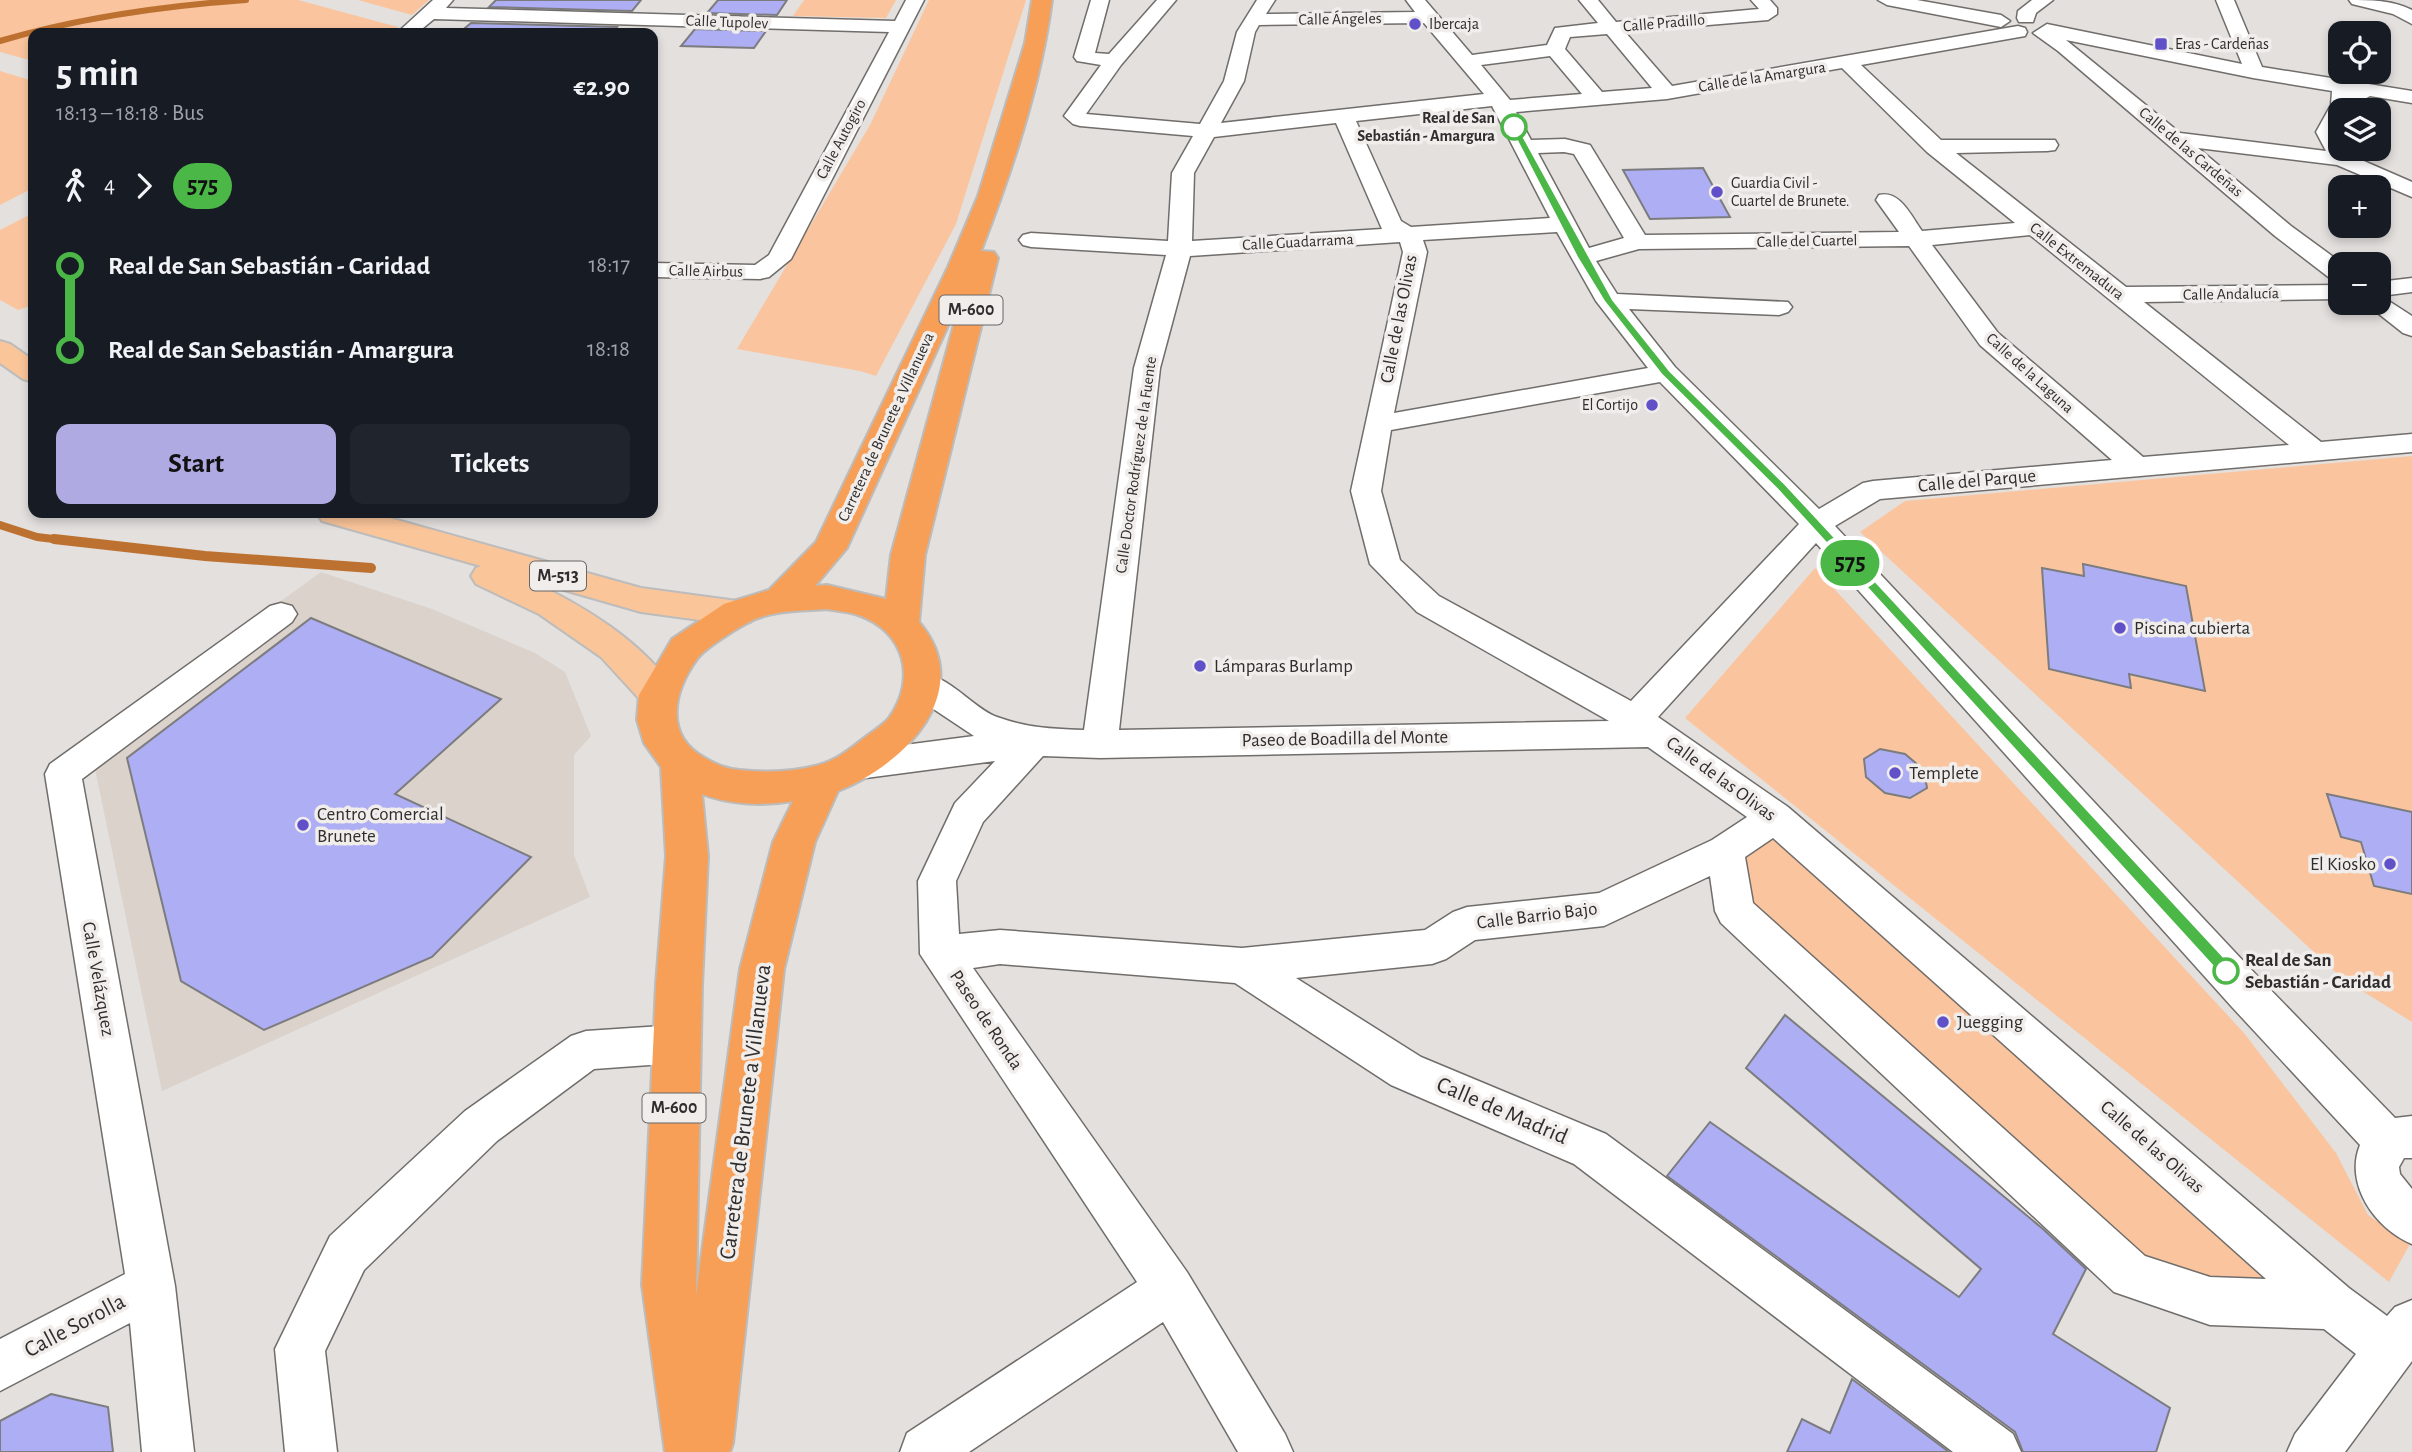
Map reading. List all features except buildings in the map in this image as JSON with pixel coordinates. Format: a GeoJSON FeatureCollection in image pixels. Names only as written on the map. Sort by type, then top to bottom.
{"type":"FeatureCollection","features":[{"type":"Feature","properties":{"kind":"highway","name":"Carretera de Brunete a Villanueva"},"geometry":{"type":"LineString","coordinates":[[781,600],[830,548],[961,267],[990,196],[1036,43],[1042,0]]}},
{"type":"Feature","properties":{"kind":"highway","name":"Carretera de Brunete a Villanueva"},"geometry":{"type":"LineString","coordinates":[[901,624],[908,555],[989,241],[1060,0]]}},
{"type":"Feature","properties":{"kind":"highway"},"geometry":{"type":"LineString","coordinates":[[827,597],[869,605],[901,624],[915,641],[923,662],[923,685],[903,728],[840,772],[769,789],[719,783],[680,763],[663,743],[656,720],[658,695],[685,649],[737,613],[781,600],[827,597]]}},
{"type":"Feature","properties":{"kind":"highway","name":"M-600"},"geometry":{"type":"LineString","coordinates":[[680,763],[687,856],[668,1285],[694,1452]]}},
{"type":"Feature","properties":{"kind":"highway","name":"Carretera de Brunete a Villanueva"},"geometry":{"type":"LineString","coordinates":[[704,1452],[762,970],[794,842],[840,772]]}},
{"type":"Feature","properties":{"kind":"main road"},"geometry":{"type":"LineString","coordinates":[[0,350],[28,370]]}},
{"type":"Feature","properties":{"kind":"main road","name":"M-513"},"geometry":{"type":"LineString","coordinates":[[352,518],[641,600],[737,613]]}},
{"type":"Feature","properties":{"kind":"main road","name":"M-513"},"geometry":{"type":"LineString","coordinates":[[381,526],[551,605],[614,648],[658,695]]}},
{"type":"Feature","properties":{"kind":"street"},"geometry":{"type":"LineString","coordinates":[[412,28],[444,0]]}},
{"type":"Feature","properties":{"kind":"street","name":"Calle Autogiro"},"geometry":{"type":"LineString","coordinates":[[760,271],[779,259],[915,0]]}},
{"type":"Feature","properties":{"kind":"street"},"geometry":{"type":"LineString","coordinates":[[1100,0],[1084,57],[1114,61],[1167,0]]}},
{"type":"Feature","properties":{"kind":"street"},"geometry":{"type":"LineString","coordinates":[[1588,0],[1667,93]]}},
{"type":"Feature","properties":{"kind":"street"},"geometry":{"type":"LineString","coordinates":[[1704,0],[1722,18]]}},
{"type":"Feature","properties":{"kind":"street","name":"Calle Pradillo"},"geometry":{"type":"LineString","coordinates":[[1555,50],[1562,32],[1768,14],[1768,8],[1760,0]]}},
{"type":"Feature","properties":{"kind":"street","name":"Calle de las Cardeñas"},"geometry":{"type":"LineString","coordinates":[[1887,0],[2001,21],[2008,29],[2030,21],[2177,139],[2283,231],[2328,265]]}},
{"type":"Feature","properties":{"kind":"street"},"geometry":{"type":"LineString","coordinates":[[2045,0],[2030,21],[2253,72],[2343,86],[2409,107]]}},
{"type":"Feature","properties":{"kind":"street"},"geometry":{"type":"LineString","coordinates":[[2225,0],[2251,59],[2253,72]]}},
{"type":"Feature","properties":{"kind":"street"},"geometry":{"type":"LineString","coordinates":[[2358,0],[2399,10],[2412,18]]}},
{"type":"Feature","properties":{"kind":"street"},"geometry":{"type":"LineString","coordinates":[[1418,7],[1501,103],[1582,257],[1609,301],[1666,373],[1782,487],[1815,526],[2289,1038],[2400,1139],[2377,1154],[2377,1172],[2386,1194],[2412,1221]]}},
{"type":"Feature","properties":{"kind":"street","name":"Calle Ángeles"},"geometry":{"type":"LineString","coordinates":[[1260,10],[1418,7]]}},
{"type":"Feature","properties":{"kind":"street","name":"Calle Doctor Rodríguez de la Fuente"},"geometry":{"type":"LineString","coordinates":[[1100,744],[1147,368],[1180,249],[1183,173],[1234,81],[1246,32],[1260,10]]}},
{"type":"Feature","properties":{"kind":"street","name":"Calle Tupolev"},"geometry":{"type":"LineString","coordinates":[[428,13],[900,27]]}},
{"type":"Feature","properties":{"kind":"street"},"geometry":{"type":"LineString","coordinates":[[658,38],[672,20]]}},
{"type":"Feature","properties":{"kind":"street","name":"Calle de la Amargura"},"geometry":{"type":"LineString","coordinates":[[1114,61],[1074,116],[1080,120],[1207,131],[1343,116],[1667,93],[1848,63],[2030,21]]}},
{"type":"Feature","properties":{"kind":"street"},"geometry":{"type":"LineString","coordinates":[[1467,61],[1555,50],[1598,100]]}},
{"type":"Feature","properties":{"kind":"street","name":"Calle Extremadura"},"geometry":{"type":"LineString","coordinates":[[1848,63],[1935,148],[2314,451]]}},
{"type":"Feature","properties":{"kind":"street"},"geometry":{"type":"LineString","coordinates":[[2342,98],[2343,86]]}},
{"type":"Feature","properties":{"kind":"street","name":"Calle de las Olivas"},"geometry":{"type":"LineString","coordinates":[[1343,116],[1391,225],[1410,236],[1415,252],[1366,491],[1386,564],[1428,604],[1646,726],[1775,817],[2332,1305],[2401,1337]]}},
{"type":"Feature","properties":{"kind":"street"},"geometry":{"type":"LineString","coordinates":[[2177,139],[2328,157]]}},
{"type":"Feature","properties":{"kind":"street"},"geometry":{"type":"LineString","coordinates":[[1524,146],[1565,145],[1582,150],[1638,242]]}},
{"type":"Feature","properties":{"kind":"street"},"geometry":{"type":"LineString","coordinates":[[1935,148],[2047,145]]}},
{"type":"Feature","properties":{"kind":"street"},"geometry":{"type":"LineString","coordinates":[[2347,161],[2412,190]]}},
{"type":"Feature","properties":{"kind":"street","name":"Calle de la Laguna"},"geometry":{"type":"LineString","coordinates":[[1887,200],[1989,339],[2137,467]]}},
{"type":"Feature","properties":{"kind":"street","name":"Calle Guadarrama"},"geometry":{"type":"LineString","coordinates":[[1031,240],[1180,249],[1564,224]]}},
{"type":"Feature","properties":{"kind":"street","name":"Calle del Cuartel"},"geometry":{"type":"LineString","coordinates":[[1582,257],[1638,242],[1917,239],[2033,228]]}},
{"type":"Feature","properties":{"kind":"street","name":"Calle Airbus"},"geometry":{"type":"LineString","coordinates":[[658,270],[760,271]]}},
{"type":"Feature","properties":{"kind":"street"},"geometry":{"type":"LineString","coordinates":[[2391,287],[2412,285]]}},
{"type":"Feature","properties":{"kind":"street","name":"Calle Andalucía"},"geometry":{"type":"LineString","coordinates":[[2122,295],[2328,292]]}},
{"type":"Feature","properties":{"kind":"street"},"geometry":{"type":"LineString","coordinates":[[1609,301],[1779,307]]}},
{"type":"Feature","properties":{"kind":"street"},"geometry":{"type":"LineString","coordinates":[[2391,313],[2412,328]]}},
{"type":"Feature","properties":{"kind":"street"},"geometry":{"type":"LineString","coordinates":[[1378,424],[1666,373]]}},
{"type":"Feature","properties":{"kind":"street","name":"Calle del Parque"},"geometry":{"type":"LineString","coordinates":[[1646,726],[1815,526],[1873,490],[2412,443]]}},
{"type":"Feature","properties":{"kind":"street","name":"Calle Velázquez"},"geometry":{"type":"LineString","coordinates":[[168,1452],[151,1286],[63,774],[281,614]]}},
{"type":"Feature","properties":{"kind":"street","name":"Paseo de Boadilla del Monte"},"geometry":{"type":"LineString","coordinates":[[923,685],[981,725],[1034,742]]}},
{"type":"Feature","properties":{"kind":"street","name":"Paseo de Boadilla del Monte"},"geometry":{"type":"LineString","coordinates":[[840,772],[1034,742],[1100,744],[1646,726]]}},
{"type":"Feature","properties":{"kind":"street","name":"Paseo de Ronda"},"geometry":{"type":"LineString","coordinates":[[1034,742],[968,813],[937,881],[940,954],[1170,1289],[1267,1452]]}},
{"type":"Feature","properties":{"kind":"street","name":"Calle Barrio Bajo"},"geometry":{"type":"LineString","coordinates":[[1242,965],[1432,947],[1467,924],[1604,909],[1725,851],[1775,817]]}},
{"type":"Feature","properties":{"kind":"street"},"geometry":{"type":"LineString","coordinates":[[1725,851],[1735,911],[2131,1275],[2210,1301],[2332,1305]]}},
{"type":"Feature","properties":{"kind":"street","name":"Calle de Madrid"},"geometry":{"type":"LineString","coordinates":[[940,954],[1000,947],[1242,965],[1406,1071],[1591,1149],[1995,1452]]}},
{"type":"Feature","properties":{"kind":"street"},"geometry":{"type":"LineString","coordinates":[[311,1452],[300,1349],[347,1253],[481,1126],[586,1050],[677,1044]]}},
{"type":"Feature","properties":{"kind":"street","name":"Calle Sorolla"},"geometry":{"type":"LineString","coordinates":[[0,1366],[151,1286]]}},
{"type":"Feature","properties":{"kind":"street"},"geometry":{"type":"LineString","coordinates":[[925,1451],[1170,1289]]}},
{"type":"Feature","properties":{"kind":"street"},"geometry":{"type":"LineString","coordinates":[[2313,1452],[2401,1337]]}},
{"type":"Feature","properties":{"kind":"shaded area"},"geometry":{"type":"Polygon","coordinates":[[[0,0],[298,0],[398,27],[28,28],[28,60],[0,52],[0,0]]]}},
{"type":"Feature","properties":{"kind":"shaded area"},"geometry":{"type":"Polygon","coordinates":[[[358,0],[429,0],[412,15],[358,0]]]}},
{"type":"Feature","properties":{"kind":"shaded area"},"geometry":{"type":"Polygon","coordinates":[[[804,0],[896,0],[886,18],[793,16],[804,0]]]}},
{"type":"Feature","properties":{"kind":"shaded area"},"geometry":{"type":"Polygon","coordinates":[[[929,0],[1026,0],[956,224],[876,376],[737,349],[870,125],[929,0]]]}},
{"type":"Feature","properties":{"kind":"shaded area"},"geometry":{"type":"Polygon","coordinates":[[[0,71],[28,79],[28,191],[0,205],[0,71]]]}},
{"type":"Feature","properties":{"kind":"shaded area"},"geometry":{"type":"Polygon","coordinates":[[[28,216],[28,307],[18,310],[0,300],[0,230],[28,216]]]}},
{"type":"Feature","properties":{"kind":"shaded area"},"geometry":{"type":"Polygon","coordinates":[[[2412,456],[2412,1022],[2343,979],[1860,532],[1905,501],[2412,456]]]}},
{"type":"Feature","properties":{"kind":"shaded area"},"geometry":{"type":"Polygon","coordinates":[[[1815,568],[2244,1033],[2336,1153],[2368,1215],[2410,1244],[2389,1282],[1685,718],[1815,568]]]}},
{"type":"Feature","properties":{"kind":"shaded area"},"geometry":{"type":"Polygon","coordinates":[[[321,572],[432,609],[535,653],[565,672],[591,736],[574,755],[574,855],[590,897],[162,1091],[89,740],[321,572]]]}},
{"type":"Feature","properties":{"kind":"shaded area"},"geometry":{"type":"Polygon","coordinates":[[[1775,817],[2332,1305],[2131,1275],[1735,911],[1725,851],[1775,817]]]}},
{"type":"Feature","properties":{"kind":"waterway"},"geometry":{"type":"LineString","coordinates":[[49,28],[122,14],[246,0]]}},
{"type":"Feature","properties":{"kind":"waterway"},"geometry":{"type":"LineString","coordinates":[[0,41],[28,34]]}},
{"type":"Feature","properties":{"kind":"waterway"},"geometry":{"type":"LineString","coordinates":[[0,525],[37,537],[70,541]]}},
{"type":"Feature","properties":{"kind":"waterway"},"geometry":{"type":"LineString","coordinates":[[54,539],[205,556],[371,568]]}},
{"type":"Feature","properties":{"kind":"bus line","name":"575"},"geometry":{"type":"LineString","coordinates":[[1514,127],[1582,257],[1609,301],[1666,373],[1782,487],[2226,971]]}},
{"type":"Feature","properties":{"kind":"place","name":"Ibercaja"},"geometry":{"type":"Point","coordinates":[1415,24]}},
{"type":"Feature","properties":{"kind":"place","name":"Eras - Cardeñas"},"geometry":{"type":"Point","coordinates":[2161,44]}},
{"type":"Feature","properties":{"kind":"place","name":"Real de San Sebastián - Amargura"},"geometry":{"type":"Point","coordinates":[1514,127]}},
{"type":"Feature","properties":{"kind":"place","name":"Guardia Civil - Cuartel de Brunete."},"geometry":{"type":"Point","coordinates":[1717,192]}},
{"type":"Feature","properties":{"kind":"place","name":"El Cortijo"},"geometry":{"type":"Point","coordinates":[1652,405]}},
{"type":"Feature","properties":{"kind":"place","name":"Piscina cubierta"},"geometry":{"type":"Point","coordinates":[2120,628]}},
{"type":"Feature","properties":{"kind":"place","name":"Lámparas Burlamp"},"geometry":{"type":"Point","coordinates":[1200,666]}},
{"type":"Feature","properties":{"kind":"place","name":"Templete"},"geometry":{"type":"Point","coordinates":[1895,773]}},
{"type":"Feature","properties":{"kind":"place","name":"Centro Comercial Brunete"},"geometry":{"type":"Point","coordinates":[303,825]}},
{"type":"Feature","properties":{"kind":"place","name":"El Kiosko"},"geometry":{"type":"Point","coordinates":[2390,864]}},
{"type":"Feature","properties":{"kind":"place","name":"Real de San Sebastián - Caridad"},"geometry":{"type":"Point","coordinates":[2226,971]}},
{"type":"Feature","properties":{"kind":"place","name":"Juegging"},"geometry":{"type":"Point","coordinates":[1943,1022]}}]}
